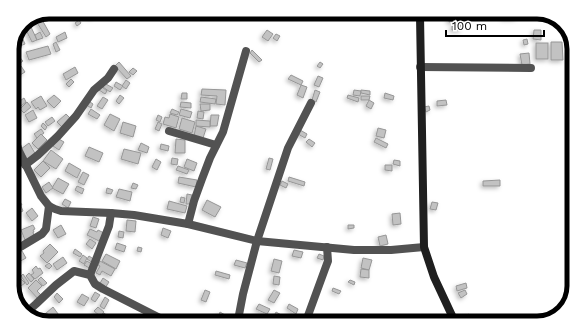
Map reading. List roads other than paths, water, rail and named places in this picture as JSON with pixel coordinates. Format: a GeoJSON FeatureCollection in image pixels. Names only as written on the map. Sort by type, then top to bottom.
{"type":"FeatureCollection","features":[{"type":"Feature","properties":{"kind":"street"},"geometry":{"type":"LineString","coordinates":[[420,19],[424,247],[434,277],[452,316]]}},
{"type":"Feature","properties":{"kind":"street"},"geometry":{"type":"LineString","coordinates":[[188,224],[194,201],[216,145],[223,132],[246,51]]}},
{"type":"Feature","properties":{"kind":"street"},"geometry":{"type":"LineString","coordinates":[[420,67],[531,68]]}},
{"type":"Feature","properties":{"kind":"street"},"geometry":{"type":"LineString","coordinates":[[26,165],[58,136],[76,116],[94,90],[108,78],[114,69]]}},
{"type":"Feature","properties":{"kind":"street"},"geometry":{"type":"LineString","coordinates":[[239,316],[257,241],[288,148],[311,103]]}},
{"type":"Feature","properties":{"kind":"street"},"geometry":{"type":"LineString","coordinates":[[169,131],[216,145]]}},
{"type":"Feature","properties":{"kind":"street"},"geometry":{"type":"LineString","coordinates":[[19,153],[41,196],[49,206],[61,211],[134,215],[188,224],[257,241],[361,250],[391,250],[424,247]]}},
{"type":"Feature","properties":{"kind":"street"},"geometry":{"type":"LineString","coordinates":[[19,248],[42,234],[46,229],[49,206]]}},
{"type":"Feature","properties":{"kind":"street"},"geometry":{"type":"LineString","coordinates":[[90,275],[109,226],[111,213]]}},
{"type":"Feature","properties":{"kind":"street"},"geometry":{"type":"LineString","coordinates":[[308,316],[326,269],[328,261],[327,247]]}},
{"type":"Feature","properties":{"kind":"street"},"geometry":{"type":"LineString","coordinates":[[30,309],[56,285],[74,271],[90,275],[95,284],[103,290],[156,316]]}}]}
